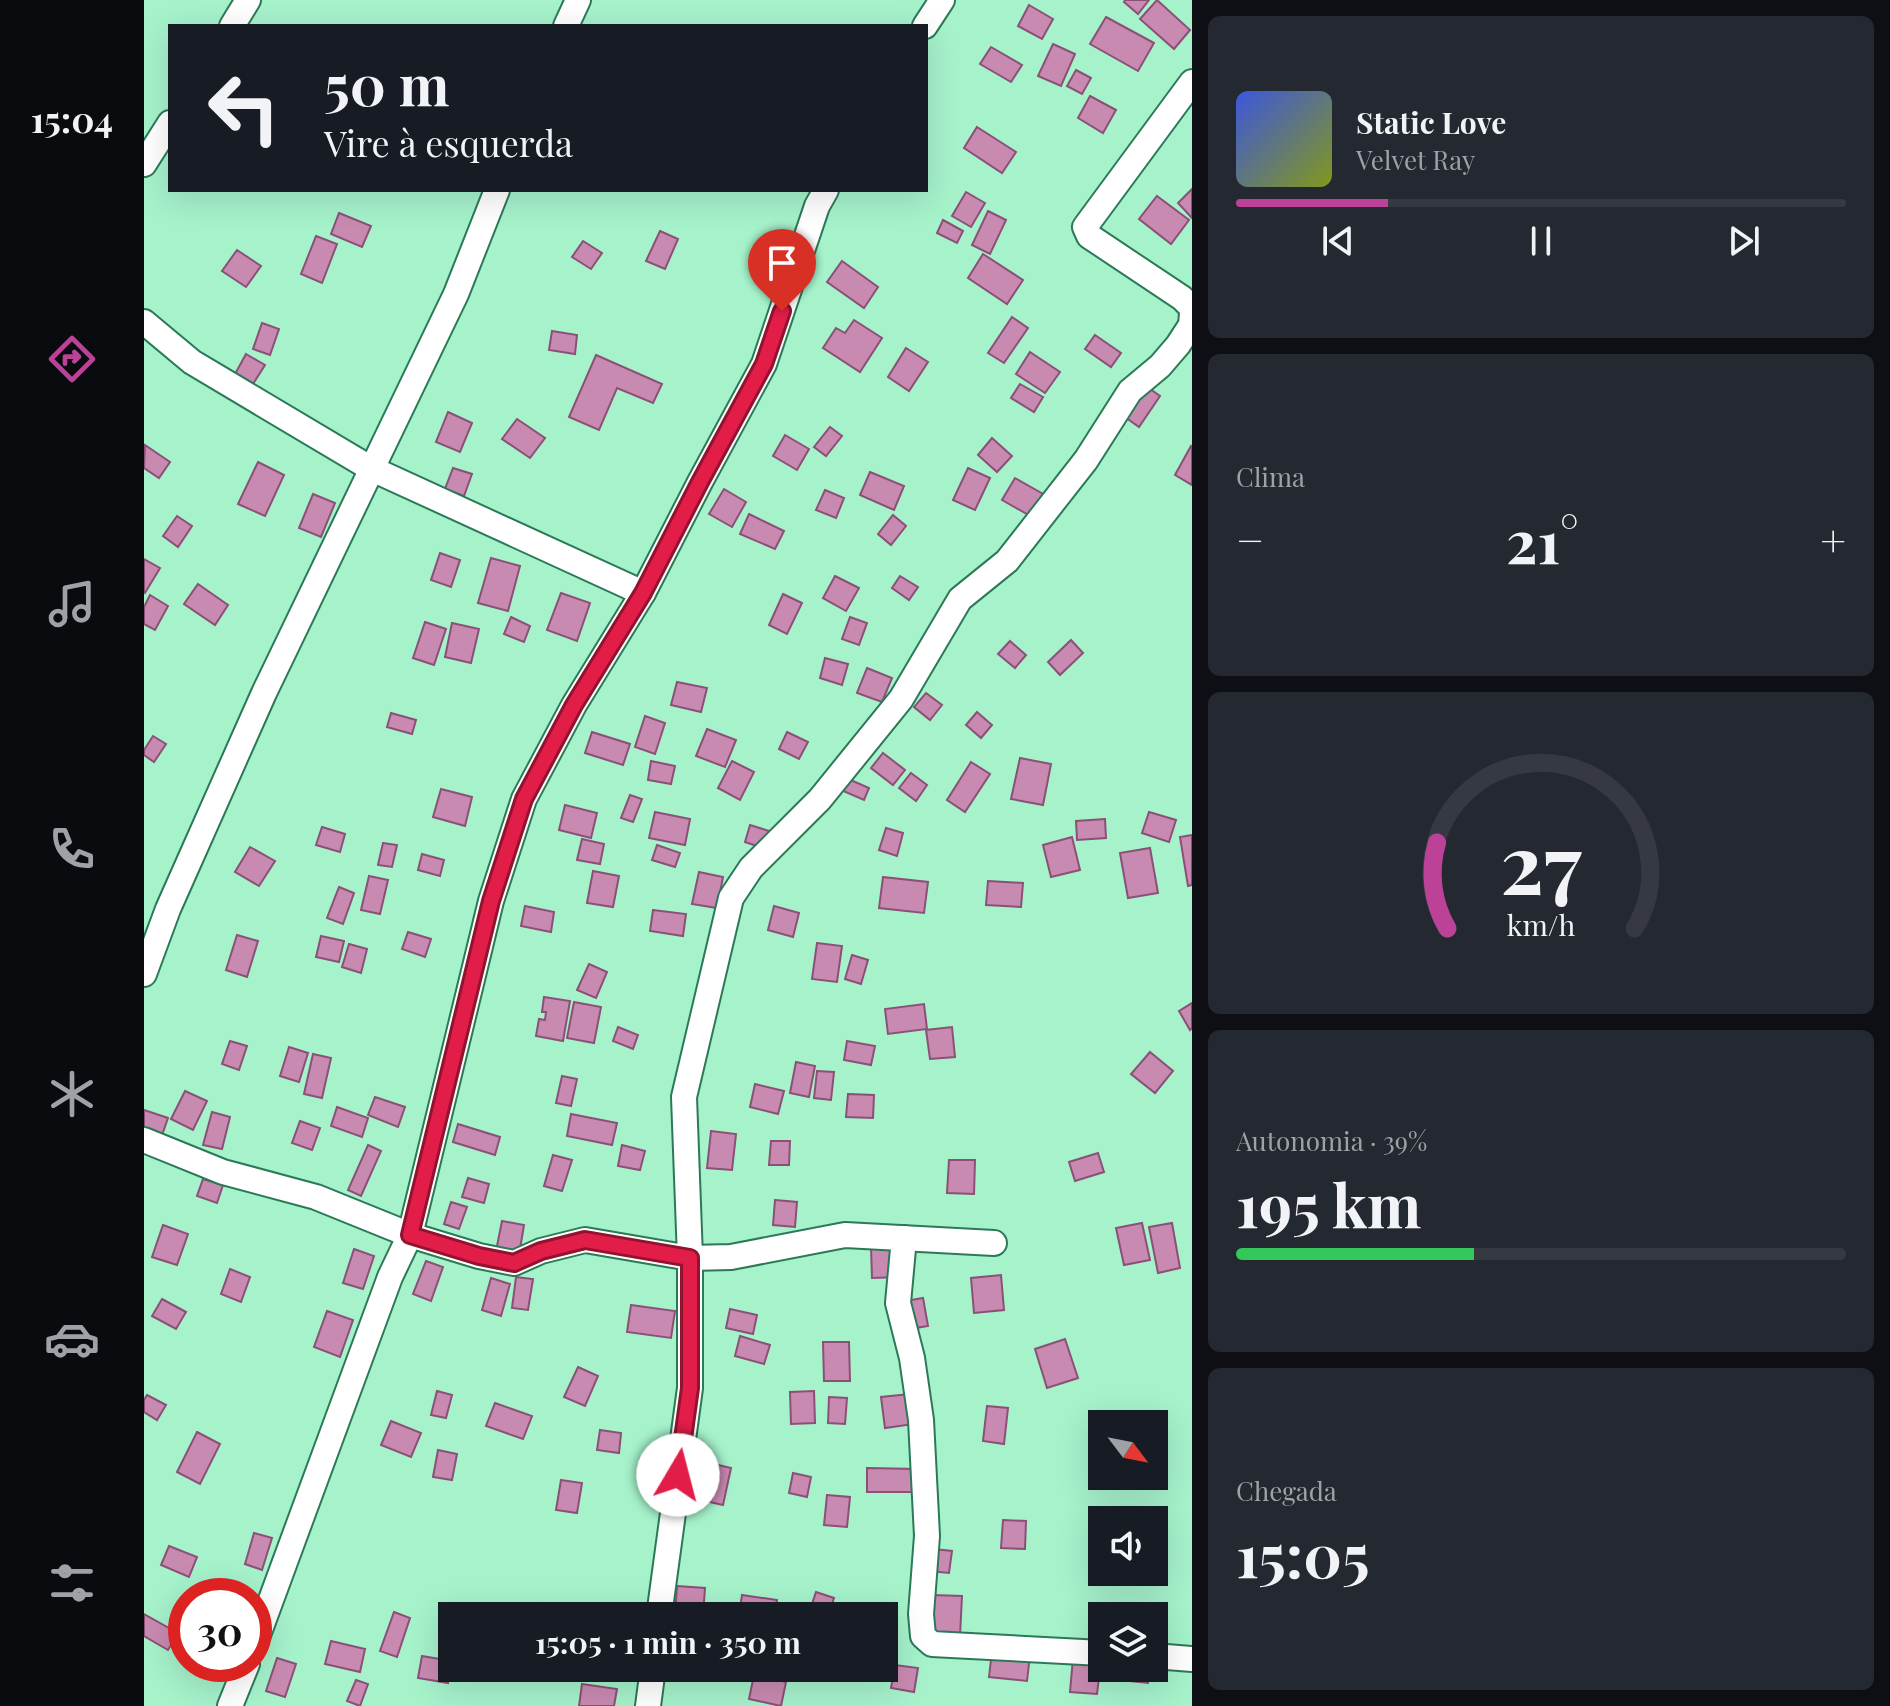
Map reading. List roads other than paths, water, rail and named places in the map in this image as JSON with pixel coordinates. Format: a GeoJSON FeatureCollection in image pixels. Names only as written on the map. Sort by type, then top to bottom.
{"type":"FeatureCollection","features":[{"type":"Feature","properties":{"kind":"street"},"geometry":{"type":"LineString","coordinates":[[233,24],[248,0]]}},
{"type":"Feature","properties":{"kind":"street"},"geometry":{"type":"LineString","coordinates":[[567,24],[578,0]]}},
{"type":"Feature","properties":{"kind":"street"},"geometry":{"type":"LineString","coordinates":[[926,24],[942,0]]}},
{"type":"Feature","properties":{"kind":"street"},"geometry":{"type":"LineString","coordinates":[[661,1602],[690,1388],[690,1258],[684,1097],[731,898],[751,868],[820,799],[901,699],[960,599],[1007,561],[1086,460],[1130,391],[1160,366],[1191,325],[1192,310],[1182,298],[1089,236],[1085,227],[1192,82]]}},
{"type":"Feature","properties":{"kind":"street"},"geometry":{"type":"LineString","coordinates":[[144,164],[168,126]]}},
{"type":"Feature","properties":{"kind":"street"},"geometry":{"type":"LineString","coordinates":[[144,974],[168,909],[264,693],[456,294],[496,192]]}},
{"type":"Feature","properties":{"kind":"street"},"geometry":{"type":"LineString","coordinates":[[272,1597],[390,1277],[410,1235],[491,901],[524,799],[574,705],[643,593],[764,364],[817,206],[825,192]]}},
{"type":"Feature","properties":{"kind":"street"},"geometry":{"type":"LineString","coordinates":[[144,322],[192,362],[370,468],[643,593]]}},
{"type":"Feature","properties":{"kind":"street"},"geometry":{"type":"LineString","coordinates":[[144,1140],[223,1172],[316,1197],[410,1235],[514,1263],[541,1251],[585,1240],[690,1258],[731,1257],[845,1235],[994,1243]]}},
{"type":"Feature","properties":{"kind":"street"},"geometry":{"type":"LineString","coordinates":[[904,1238],[898,1303],[912,1358],[921,1420],[927,1536],[921,1614],[923,1636],[932,1644],[1088,1652]]}},
{"type":"Feature","properties":{"kind":"street"},"geometry":{"type":"LineString","coordinates":[[1168,1657],[1192,1659]]}},
{"type":"Feature","properties":{"kind":"street"},"geometry":{"type":"LineString","coordinates":[[230,1706],[240,1682]]}},
{"type":"Feature","properties":{"kind":"street"},"geometry":{"type":"LineString","coordinates":[[648,1706],[651,1682]]}}]}
